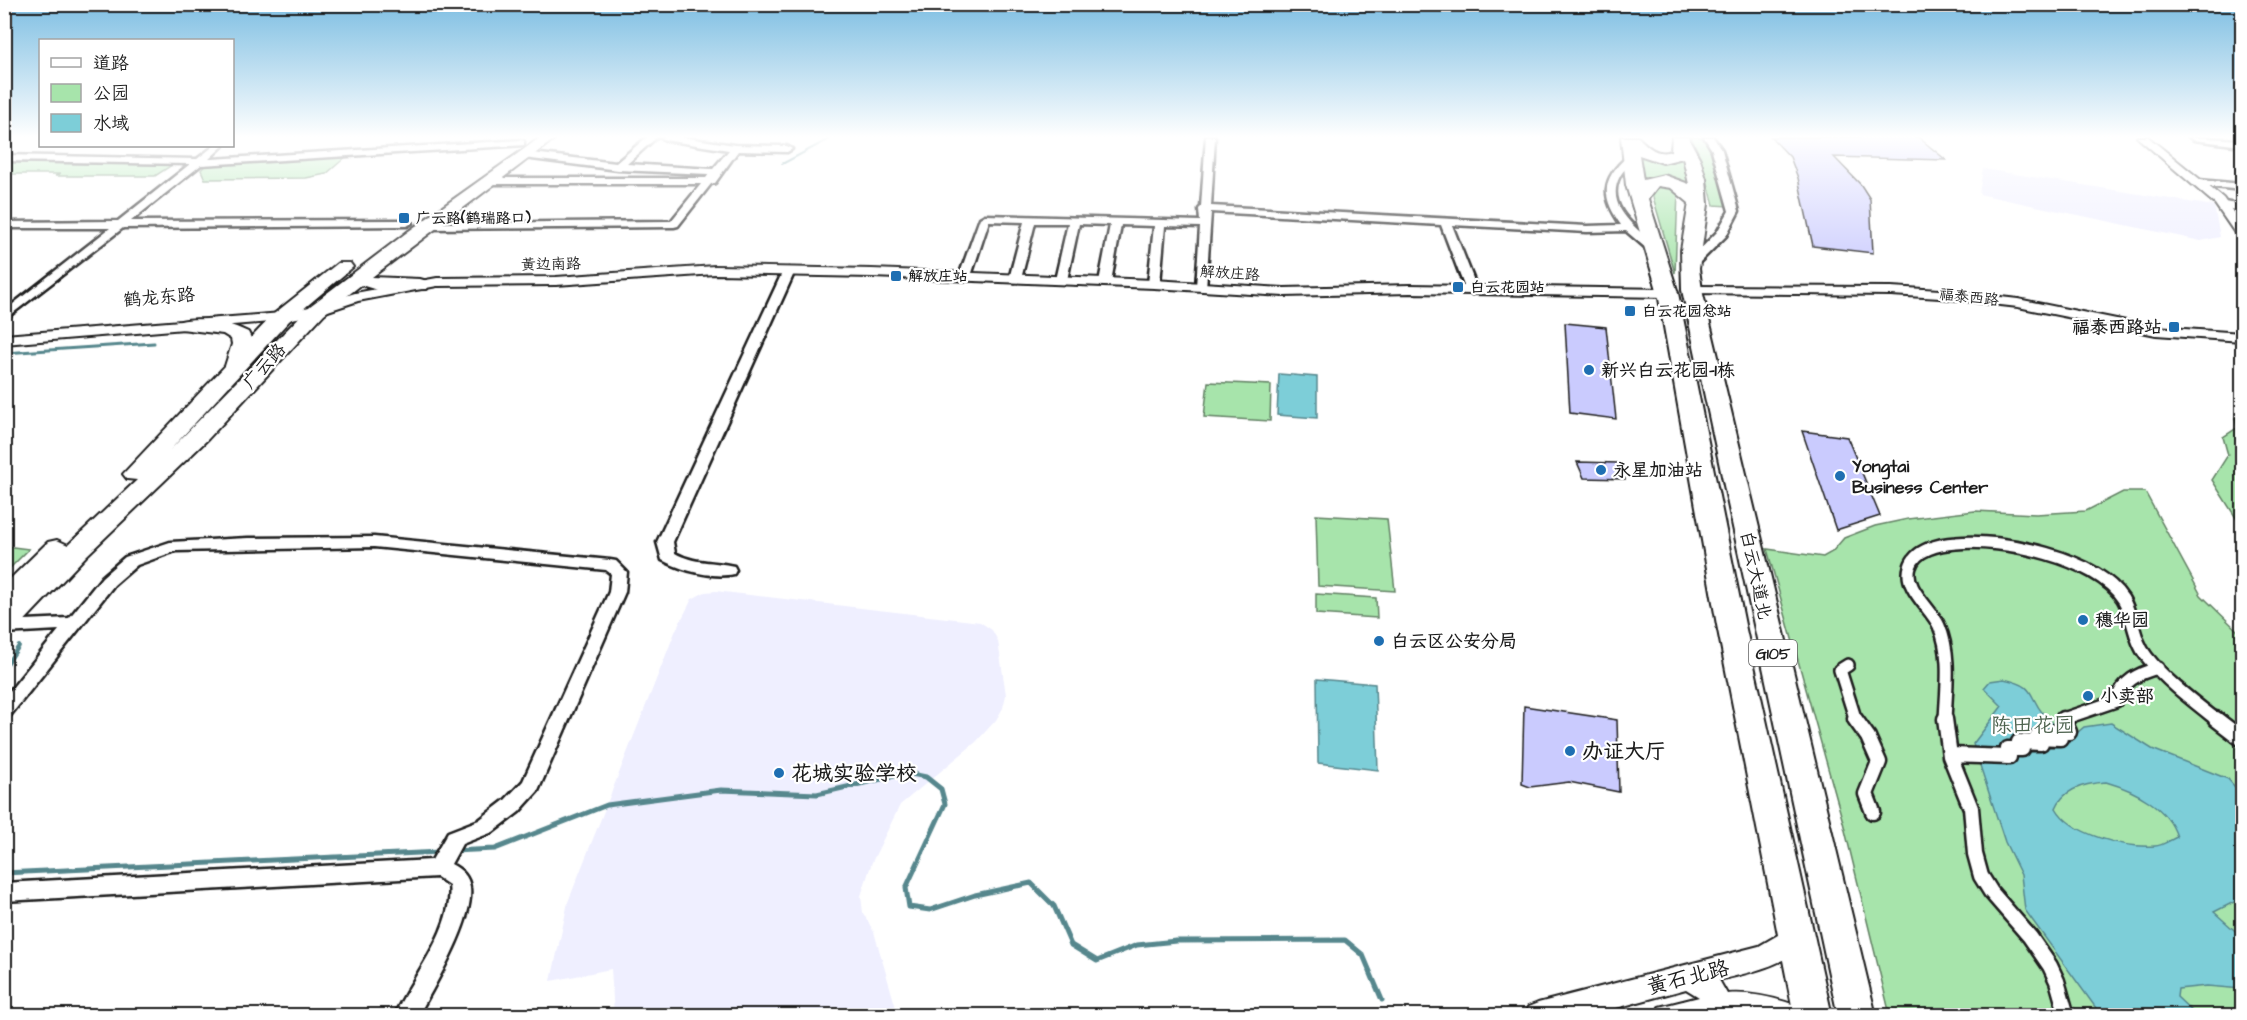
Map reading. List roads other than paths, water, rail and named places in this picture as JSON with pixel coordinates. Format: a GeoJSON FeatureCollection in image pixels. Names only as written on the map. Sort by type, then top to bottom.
{"type":"FeatureCollection","features":[{"type":"Feature","properties":{"kind":"highway","name":"白云大道北"},"geometry":{"type":"LineString","coordinates":[[1636,185],[1658,254],[1683,284],[1857,1016]]}},
{"type":"Feature","properties":{"kind":"highway"},"geometry":{"type":"LineString","coordinates":[[1639,199],[1647,185]]}},
{"type":"Feature","properties":{"kind":"highway"},"geometry":{"type":"LineString","coordinates":[[1676,185],[1684,187],[1699,204]]}},
{"type":"Feature","properties":{"kind":"highway","name":"白云大道北"},"geometry":{"type":"LineString","coordinates":[[1700,185],[1699,204],[1683,284],[1738,659],[1813,1016]]}},
{"type":"Feature","properties":{"kind":"main road","name":"广云路"},"geometry":{"type":"LineString","coordinates":[[4,627],[77,550],[179,455],[317,310],[474,185]]}},
{"type":"Feature","properties":{"kind":"main road","name":"广云路"},"geometry":{"type":"LineString","coordinates":[[4,600],[156,453],[288,311],[386,237],[396,240],[483,185]]}},
{"type":"Feature","properties":{"kind":"main road"},"geometry":{"type":"LineString","coordinates":[[357,278],[377,284],[420,285]]}},
{"type":"Feature","properties":{"kind":"main road"},"geometry":{"type":"LineString","coordinates":[[193,320],[227,329],[241,336],[242,344],[232,370],[261,369]]}},
{"type":"Feature","properties":{"kind":"street"},"geometry":{"type":"LineString","coordinates":[[4,316],[169,185]]}},
{"type":"Feature","properties":{"kind":"street"},"geometry":{"type":"LineString","coordinates":[[671,220],[696,185]]}},
{"type":"Feature","properties":{"kind":"street"},"geometry":{"type":"LineString","coordinates":[[4,225],[420,226],[671,220],[707,185]]}},
{"type":"Feature","properties":{"kind":"street"},"geometry":{"type":"LineString","coordinates":[[1202,287],[1206,185]]}},
{"type":"Feature","properties":{"kind":"street"},"geometry":{"type":"LineString","coordinates":[[1612,185],[1616,206],[1628,228],[1658,254]]}},
{"type":"Feature","properties":{"kind":"street"},"geometry":{"type":"LineString","coordinates":[[1683,284],[1722,234],[1734,211],[1727,185]]}},
{"type":"Feature","properties":{"kind":"street"},"geometry":{"type":"LineString","coordinates":[[2201,185],[2224,205],[2242,232]]}},
{"type":"Feature","properties":{"kind":"street"},"geometry":{"type":"LineString","coordinates":[[2216,185],[2242,187]]}},
{"type":"Feature","properties":{"kind":"street"},"geometry":{"type":"LineString","coordinates":[[2224,205],[2242,208]]}},
{"type":"Feature","properties":{"kind":"street"},"geometry":{"type":"LineString","coordinates":[[1204,209],[1587,230],[1628,228]]}},
{"type":"Feature","properties":{"kind":"street"},"geometry":{"type":"LineString","coordinates":[[965,276],[985,218],[1203,224]]}},
{"type":"Feature","properties":{"kind":"street"},"geometry":{"type":"LineString","coordinates":[[1015,279],[1030,219]]}},
{"type":"Feature","properties":{"kind":"street"},"geometry":{"type":"LineString","coordinates":[[1060,280],[1074,221]]}},
{"type":"Feature","properties":{"kind":"street"},"geometry":{"type":"LineString","coordinates":[[1105,282],[1116,222]]}},
{"type":"Feature","properties":{"kind":"street"},"geometry":{"type":"LineString","coordinates":[[1154,284],[1160,223]]}},
{"type":"Feature","properties":{"kind":"street"},"geometry":{"type":"LineString","coordinates":[[1446,223],[1472,291]]}},
{"type":"Feature","properties":{"kind":"street","name":"黄边南路"},"geometry":{"type":"LineString","coordinates":[[317,310],[355,297],[420,285],[483,280],[556,281],[715,270],[789,271]]}},
{"type":"Feature","properties":{"kind":"street"},"geometry":{"type":"LineString","coordinates":[[728,570],[686,566],[677,562],[668,556],[665,542],[789,271]]}},
{"type":"Feature","properties":{"kind":"street","name":"解放庄路"},"geometry":{"type":"LineString","coordinates":[[789,271],[965,276],[1312,293],[1388,290],[1472,291],[1683,284]]}},
{"type":"Feature","properties":{"kind":"street","name":"福泰西路"},"geometry":{"type":"LineString","coordinates":[[1683,284],[1957,295],[2028,304],[2156,331],[2242,337]]}},
{"type":"Feature","properties":{"kind":"street","name":"鹤龙东路"},"geometry":{"type":"LineString","coordinates":[[4,340],[193,320],[317,310]]}},
{"type":"Feature","properties":{"kind":"street","name":"鹤龙东路"},"geometry":{"type":"LineString","coordinates":[[4,330],[193,320]]}},
{"type":"Feature","properties":{"kind":"street"},"geometry":{"type":"LineString","coordinates":[[4,711],[108,581],[131,561],[175,546],[374,542],[610,565],[619,572],[616,592],[531,786],[512,806],[486,826],[455,838],[438,868]]}},
{"type":"Feature","properties":{"kind":"street"},"geometry":{"type":"LineString","coordinates":[[2067,1016],[2050,969],[2028,935],[1981,876],[1973,844],[1973,816],[1951,755],[1945,720],[1948,679],[1945,645],[1938,625],[1911,582],[1908,569],[1913,559],[1928,549],[1944,544],[1966,542],[2028,549],[2059,556],[2109,583],[2129,608],[2134,621],[2136,638],[2146,657],[2191,700],[2242,739]]}},
{"type":"Feature","properties":{"kind":"street"},"geometry":{"type":"LineString","coordinates":[[4,627],[74,624]]}},
{"type":"Feature","properties":{"kind":"street"},"geometry":{"type":"LineString","coordinates":[[1848,665],[1840,670],[1855,720],[1868,737],[1879,762],[1875,777],[1866,794],[1873,812]]}},
{"type":"Feature","properties":{"kind":"street"},"geometry":{"type":"LineString","coordinates":[[1951,755],[2009,757],[2008,749],[2022,750],[2019,742],[2041,743],[2037,737],[2060,738],[2058,731],[2069,732],[2063,719],[2116,701],[2118,691],[2134,677],[2158,668]]}},
{"type":"Feature","properties":{"kind":"street"},"geometry":{"type":"LineString","coordinates":[[4,892],[438,868],[453,874],[460,887],[459,908],[426,980],[405,1016]]}},
{"type":"Feature","properties":{"kind":"street","name":"黄石北路"},"geometry":{"type":"LineString","coordinates":[[1538,1016],[1766,956],[1797,935]]}},
{"type":"Feature","properties":{"kind":"street"},"geometry":{"type":"LineString","coordinates":[[1689,977],[1711,990],[1714,996],[1709,1007]]}},
{"type":"Feature","properties":{"kind":"street","name":"黄石北路"},"geometry":{"type":"LineString","coordinates":[[1669,1016],[1709,1007],[1737,1004],[1758,1006],[1790,1016]]}},
{"type":"Feature","properties":{"kind":"water"},"geometry":{"type":"Polygon","coordinates":[[[1279,374],[1317,377],[1317,418],[1277,415],[1279,374]]]}},
{"type":"Feature","properties":{"kind":"water"},"geometry":{"type":"Polygon","coordinates":[[[1317,679],[1375,684],[1378,770],[1318,763],[1317,679]]]}},
{"type":"Feature","properties":{"kind":"water"},"geometry":{"type":"Polygon","coordinates":[[[2004,679],[2027,688],[2046,718],[2067,733],[2078,732],[2084,727],[2111,723],[2152,749],[2228,779],[2242,795],[2240,899],[2214,912],[2242,937],[2242,989],[2207,986],[2178,989],[2177,997],[2196,1015],[2101,1015],[2025,910],[2021,875],[2005,842],[1973,744],[2002,706],[1984,688],[1990,681],[2004,679]],[[2106,782],[2070,791],[2056,808],[2074,826],[2114,842],[2155,846],[2177,837],[2166,817],[2149,801],[2106,782]]]}},
{"type":"Feature","properties":{"kind":"waterway"},"geometry":{"type":"LineString","coordinates":[[4,353],[154,343]]}},
{"type":"Feature","properties":{"kind":"waterway"},"geometry":{"type":"LineString","coordinates":[[4,668],[19,646]]}},
{"type":"Feature","properties":{"kind":"waterway"},"geometry":{"type":"LineString","coordinates":[[453,851],[495,849],[607,805],[721,790],[817,794],[907,773],[926,777],[941,789],[945,804],[906,888],[909,907],[930,910],[975,895],[1031,883],[1054,906],[1071,945],[1097,961],[1137,945],[1176,941],[1345,940],[1363,955],[1382,1000]]}},
{"type":"Feature","properties":{"kind":"waterway"},"geometry":{"type":"LineString","coordinates":[[4,873],[440,852]]}},
{"type":"Feature","properties":{"kind":"place","name":"广云路(鹤瑞路口)"},"geometry":{"type":"Point","coordinates":[404,218]}},
{"type":"Feature","properties":{"kind":"place","name":"解放庄站"},"geometry":{"type":"Point","coordinates":[896,276]}},
{"type":"Feature","properties":{"kind":"place","name":"白云花园站"},"geometry":{"type":"Point","coordinates":[1458,287]}},
{"type":"Feature","properties":{"kind":"place","name":"白云花园总站"},"geometry":{"type":"Point","coordinates":[1630,311]}},
{"type":"Feature","properties":{"kind":"place","name":"福泰西路站"},"geometry":{"type":"Point","coordinates":[2174,327]}},
{"type":"Feature","properties":{"kind":"place","name":"新兴白云花园-1栋"},"geometry":{"type":"Point","coordinates":[1589,370]}},
{"type":"Feature","properties":{"kind":"place","name":"永星加油站"},"geometry":{"type":"Point","coordinates":[1601,470]}},
{"type":"Feature","properties":{"kind":"place","name":"Yongtai Business Center"},"geometry":{"type":"Point","coordinates":[1840,476]}},
{"type":"Feature","properties":{"kind":"place","name":"穗华园"},"geometry":{"type":"Point","coordinates":[2083,620]}},
{"type":"Feature","properties":{"kind":"place","name":"白云区公安分局"},"geometry":{"type":"Point","coordinates":[1379,641]}},
{"type":"Feature","properties":{"kind":"place","name":"小卖部"},"geometry":{"type":"Point","coordinates":[2088,696]}},
{"type":"Feature","properties":{"kind":"place","name":"办证大厅"},"geometry":{"type":"Point","coordinates":[1570,751]}},
{"type":"Feature","properties":{"kind":"place","name":"花城实验学校"},"geometry":{"type":"Point","coordinates":[779,773]}},
{"type":"Feature","properties":{"kind":"park label","name":"陈田花园"},"geometry":{"type":"Point","coordinates":[2033,725]}}]}
